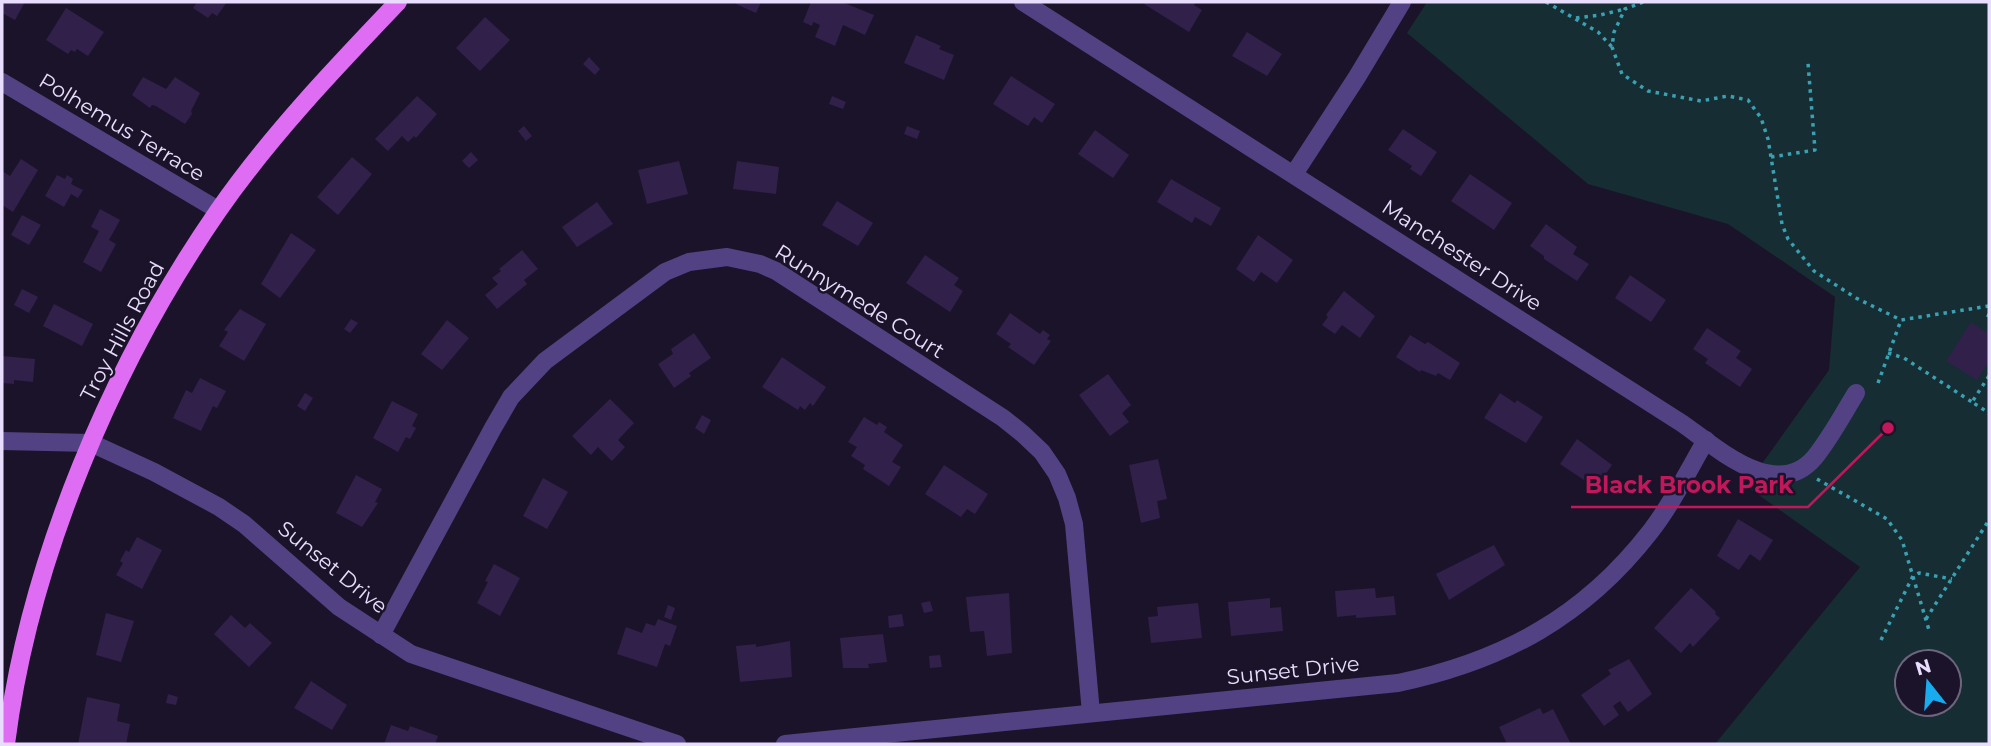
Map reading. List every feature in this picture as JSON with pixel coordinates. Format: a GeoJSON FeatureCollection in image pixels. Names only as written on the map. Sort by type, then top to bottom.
{"type":"FeatureCollection","features":[{"type":"Feature","properties":{"kind":"main road","name":"Troy Hills Road"},"geometry":{"type":"LineString","coordinates":[[6,744],[10,706],[39,589],[75,482],[107,403],[162,298],[218,210],[268,146],[342,60],[398,2]]}},
{"type":"Feature","properties":{"kind":"street","name":"Manchester Drive"},"geometry":{"type":"LineString","coordinates":[[1023,2],[1684,424],[1743,465],[1768,475],[1781,475],[1800,469]]}},
{"type":"Feature","properties":{"kind":"street"},"geometry":{"type":"LineString","coordinates":[[1293,174],[1357,78],[1402,2]]}},
{"type":"Feature","properties":{"kind":"street","name":"Polhemus Terrace"},"geometry":{"type":"LineString","coordinates":[[2,82],[218,210]]}},
{"type":"Feature","properties":{"kind":"street","name":"Runnymede Court"},"geometry":{"type":"LineString","coordinates":[[381,635],[493,428],[511,397],[528,377],[545,361],[653,279],[689,262],[727,257],[760,264],[776,271],[1003,418],[1042,452],[1057,474],[1074,524],[1091,713]]}},
{"type":"Feature","properties":{"kind":"street"},"geometry":{"type":"LineString","coordinates":[[1800,469],[1815,457],[1856,393]]}},
{"type":"Feature","properties":{"kind":"street","name":"Sunset Drive"},"geometry":{"type":"LineString","coordinates":[[785,744],[1398,683],[1437,675],[1480,661],[1523,642],[1557,621],[1588,598],[1626,561],[1666,509],[1706,440]]}},
{"type":"Feature","properties":{"kind":"street"},"geometry":{"type":"LineString","coordinates":[[2,441],[91,443]]}},
{"type":"Feature","properties":{"kind":"street","name":"Sunset Drive"},"geometry":{"type":"LineString","coordinates":[[91,443],[154,472],[219,507],[244,524],[339,607],[411,654],[677,744]]}},
{"type":"Feature","properties":{"kind":"path"},"geometry":{"type":"LineString","coordinates":[[1546,2],[1598,32],[1612,47],[1622,74],[1648,91],[1701,101],[1728,96],[1748,100],[1761,118],[1769,139],[1778,207],[1788,239],[1814,271],[1856,299],[1901,320],[1989,306]]}},
{"type":"Feature","properties":{"kind":"path"},"geometry":{"type":"LineString","coordinates":[[1573,18],[1600,15],[1643,2]]}},
{"type":"Feature","properties":{"kind":"path"},"geometry":{"type":"LineString","coordinates":[[1612,47],[1614,32],[1625,9]]}},
{"type":"Feature","properties":{"kind":"path"},"geometry":{"type":"LineString","coordinates":[[1771,157],[1815,150],[1808,63]]}},
{"type":"Feature","properties":{"kind":"path"},"geometry":{"type":"LineString","coordinates":[[1989,314],[1989,321]]}},
{"type":"Feature","properties":{"kind":"path"},"geometry":{"type":"LineString","coordinates":[[1878,383],[1901,320]]}},
{"type":"Feature","properties":{"kind":"path"},"geometry":{"type":"LineString","coordinates":[[1888,352],[1904,358],[1989,413]]}},
{"type":"Feature","properties":{"kind":"path"},"geometry":{"type":"LineString","coordinates":[[1972,402],[1989,376]]}},
{"type":"Feature","properties":{"kind":"path"},"geometry":{"type":"LineString","coordinates":[[1800,469],[1887,519],[1902,540],[1928,630]]}},
{"type":"Feature","properties":{"kind":"path"},"geometry":{"type":"LineString","coordinates":[[1926,619],[1989,520]]}},
{"type":"Feature","properties":{"kind":"path"},"geometry":{"type":"LineString","coordinates":[[1881,640],[1913,576],[1919,573],[1952,579]]}},
{"type":"Feature","properties":{"kind":"green space"},"geometry":{"type":"Polygon","coordinates":[[[1427,2],[1989,2],[1989,744],[1715,744],[1860,567],[1746,486],[1829,370],[1835,297],[1728,224],[1588,184],[1407,33],[1427,2]]]}},
{"type":"Feature","properties":{"kind":"building"},"geometry":{"type":"Polygon","coordinates":[[[2,2],[25,2],[15,20],[2,13],[2,2]]]}},
{"type":"Feature","properties":{"kind":"building"},"geometry":{"type":"Polygon","coordinates":[[[197,2],[227,2],[217,16],[212,13],[208,18],[193,8],[197,2]]]}},
{"type":"Feature","properties":{"kind":"building"},"geometry":{"type":"Polygon","coordinates":[[[761,2],[756,13],[736,4],[761,2]]]}},
{"type":"Feature","properties":{"kind":"building"},"geometry":{"type":"Polygon","coordinates":[[[811,2],[842,2],[874,15],[865,35],[843,25],[835,46],[815,37],[820,25],[813,22],[812,26],[803,22],[811,2]]]}},
{"type":"Feature","properties":{"kind":"building"},"geometry":{"type":"Polygon","coordinates":[[[1196,2],[1194,5],[1202,10],[1189,32],[1144,4],[1196,2]]]}},
{"type":"Feature","properties":{"kind":"building"},"geometry":{"type":"Polygon","coordinates":[[[66,8],[104,32],[88,56],[77,49],[68,54],[46,40],[66,8]]]}},
{"type":"Feature","properties":{"kind":"building"},"geometry":{"type":"Polygon","coordinates":[[[485,17],[510,40],[480,71],[456,48],[485,17]]]}},
{"type":"Feature","properties":{"kind":"building"},"geometry":{"type":"Polygon","coordinates":[[[1247,32],[1282,54],[1267,76],[1232,56],[1247,32]]]}},
{"type":"Feature","properties":{"kind":"building"},"geometry":{"type":"Polygon","coordinates":[[[916,35],[954,55],[944,80],[904,63],[916,35]]]}},
{"type":"Feature","properties":{"kind":"building"},"geometry":{"type":"Polygon","coordinates":[[[589,57],[600,69],[595,75],[583,64],[589,57]]]}},
{"type":"Feature","properties":{"kind":"building"},"geometry":{"type":"Polygon","coordinates":[[[1011,76],[1055,104],[1042,123],[1034,117],[1028,126],[993,104],[1011,76]]]}},
{"type":"Feature","properties":{"kind":"building"},"geometry":{"type":"Polygon","coordinates":[[[143,77],[166,89],[175,77],[200,93],[185,124],[156,106],[152,105],[150,108],[132,95],[143,77]]]}},
{"type":"Feature","properties":{"kind":"building"},"geometry":{"type":"Polygon","coordinates":[[[417,96],[437,114],[416,138],[414,136],[408,142],[402,136],[388,151],[375,139],[417,96]]]}},
{"type":"Feature","properties":{"kind":"building"},"geometry":{"type":"Polygon","coordinates":[[[832,96],[846,102],[843,109],[829,104],[832,96]]]}},
{"type":"Feature","properties":{"kind":"building"},"geometry":{"type":"Polygon","coordinates":[[[524,126],[532,136],[526,141],[518,131],[524,126]]]}},
{"type":"Feature","properties":{"kind":"building"},"geometry":{"type":"Polygon","coordinates":[[[907,126],[920,131],[917,139],[904,134],[907,126]]]}},
{"type":"Feature","properties":{"kind":"building"},"geometry":{"type":"Polygon","coordinates":[[[1403,129],[1437,152],[1421,176],[1410,169],[1412,166],[1388,150],[1403,129]]]}},
{"type":"Feature","properties":{"kind":"building"},"geometry":{"type":"Polygon","coordinates":[[[1095,130],[1129,155],[1113,178],[1078,154],[1095,130]]]}},
{"type":"Feature","properties":{"kind":"building"},"geometry":{"type":"Polygon","coordinates":[[[471,152],[478,160],[469,168],[462,161],[471,152]]]}},
{"type":"Feature","properties":{"kind":"building"},"geometry":{"type":"Polygon","coordinates":[[[352,157],[372,174],[338,215],[317,197],[352,157]]]}},
{"type":"Feature","properties":{"kind":"building"},"geometry":{"type":"Polygon","coordinates":[[[21,159],[38,170],[13,212],[2,205],[2,171],[10,176],[21,159]]]}},
{"type":"Feature","properties":{"kind":"building"},"geometry":{"type":"Polygon","coordinates":[[[679,161],[688,194],[647,204],[638,170],[679,161]]]}},
{"type":"Feature","properties":{"kind":"building"},"geometry":{"type":"Polygon","coordinates":[[[737,161],[779,167],[776,194],[733,189],[737,161]]]}},
{"type":"Feature","properties":{"kind":"building"},"geometry":{"type":"Polygon","coordinates":[[[1470,174],[1512,203],[1494,230],[1451,201],[1470,174]]]}},
{"type":"Feature","properties":{"kind":"building"},"geometry":{"type":"Polygon","coordinates":[[[57,175],[65,179],[67,175],[73,179],[71,184],[83,190],[78,198],[71,194],[64,207],[45,196],[57,175]]]}},
{"type":"Feature","properties":{"kind":"building"},"geometry":{"type":"Polygon","coordinates":[[[1171,179],[1221,208],[1211,226],[1195,217],[1192,223],[1157,202],[1171,179]]]}},
{"type":"Feature","properties":{"kind":"building"},"geometry":{"type":"Polygon","coordinates":[[[837,201],[873,223],[858,246],[822,225],[837,201]]]}},
{"type":"Feature","properties":{"kind":"building"},"geometry":{"type":"Polygon","coordinates":[[[597,202],[613,224],[577,247],[562,227],[597,202]]]}},
{"type":"Feature","properties":{"kind":"building"},"geometry":{"type":"Polygon","coordinates":[[[100,209],[120,220],[109,240],[116,244],[101,272],[83,262],[99,231],[91,227],[100,209]]]}},
{"type":"Feature","properties":{"kind":"building"},"geometry":{"type":"Polygon","coordinates":[[[22,215],[41,225],[29,245],[11,235],[22,215]]]}},
{"type":"Feature","properties":{"kind":"building"},"geometry":{"type":"Polygon","coordinates":[[[1546,224],[1577,247],[1573,254],[1589,264],[1577,281],[1530,246],[1546,224]]]}},
{"type":"Feature","properties":{"kind":"building"},"geometry":{"type":"Polygon","coordinates":[[[291,233],[316,250],[280,298],[261,284],[291,233]]]}},
{"type":"Feature","properties":{"kind":"building"},"geometry":{"type":"Polygon","coordinates":[[[1258,235],[1293,260],[1277,283],[1261,272],[1254,282],[1236,269],[1258,235]]]}},
{"type":"Feature","properties":{"kind":"building"},"geometry":{"type":"Polygon","coordinates":[[[522,250],[538,269],[524,280],[527,284],[497,309],[485,295],[498,284],[492,278],[522,250]]]}},
{"type":"Feature","properties":{"kind":"building"},"geometry":{"type":"Polygon","coordinates":[[[925,255],[959,278],[954,285],[963,291],[950,312],[906,283],[925,255]]]}},
{"type":"Feature","properties":{"kind":"building"},"geometry":{"type":"Polygon","coordinates":[[[1630,275],[1666,300],[1651,322],[1615,298],[1630,275]]]}},
{"type":"Feature","properties":{"kind":"building"},"geometry":{"type":"Polygon","coordinates":[[[22,289],[38,297],[29,313],[14,305],[22,289]]]}},
{"type":"Feature","properties":{"kind":"building"},"geometry":{"type":"Polygon","coordinates":[[[1344,291],[1375,316],[1360,338],[1342,325],[1335,334],[1322,325],[1344,291]]]}},
{"type":"Feature","properties":{"kind":"building"},"geometry":{"type":"Polygon","coordinates":[[[54,304],[93,324],[82,346],[43,326],[54,304]]]}},
{"type":"Feature","properties":{"kind":"building"},"geometry":{"type":"Polygon","coordinates":[[[240,309],[266,324],[244,361],[219,346],[228,332],[224,330],[240,309]]]}},
{"type":"Feature","properties":{"kind":"building"},"geometry":{"type":"Polygon","coordinates":[[[1010,313],[1040,334],[1043,330],[1050,335],[1047,339],[1051,341],[1034,365],[1008,347],[1011,344],[996,334],[1010,313]]]}},
{"type":"Feature","properties":{"kind":"building"},"geometry":{"type":"Polygon","coordinates":[[[351,319],[358,323],[350,333],[344,329],[351,319]]]}},
{"type":"Feature","properties":{"kind":"building"},"geometry":{"type":"Polygon","coordinates":[[[447,320],[469,338],[442,370],[421,354],[447,320]]]}},
{"type":"Feature","properties":{"kind":"building"},"geometry":{"type":"Polygon","coordinates":[[[1971,322],[1989,334],[1989,361],[1977,380],[1946,361],[1971,322]]]}},
{"type":"Feature","properties":{"kind":"building"},"geometry":{"type":"Polygon","coordinates":[[[1707,328],[1741,351],[1736,358],[1752,369],[1740,387],[1705,363],[1708,359],[1693,349],[1707,328]]]}},
{"type":"Feature","properties":{"kind":"building"},"geometry":{"type":"Polygon","coordinates":[[[694,333],[711,358],[689,373],[691,376],[674,388],[658,364],[673,354],[671,349],[694,333]]]}},
{"type":"Feature","properties":{"kind":"building"},"geometry":{"type":"Polygon","coordinates":[[[1410,335],[1425,344],[1428,342],[1460,363],[1450,380],[1438,373],[1436,376],[1421,370],[1420,372],[1396,357],[1410,335]]]}},
{"type":"Feature","properties":{"kind":"building"},"geometry":{"type":"Polygon","coordinates":[[[2,356],[35,359],[33,382],[14,380],[14,384],[2,383],[2,356]]]}},
{"type":"Feature","properties":{"kind":"building"},"geometry":{"type":"Polygon","coordinates":[[[782,357],[826,387],[813,406],[810,403],[805,410],[800,406],[798,410],[762,387],[782,357]]]}},
{"type":"Feature","properties":{"kind":"building"},"geometry":{"type":"Polygon","coordinates":[[[1108,374],[1131,405],[1122,413],[1129,422],[1110,436],[1079,395],[1108,374]]]}},
{"type":"Feature","properties":{"kind":"building"},"geometry":{"type":"Polygon","coordinates":[[[200,378],[226,391],[217,408],[213,406],[201,431],[173,418],[186,390],[192,393],[200,378]]]}},
{"type":"Feature","properties":{"kind":"building"},"geometry":{"type":"Polygon","coordinates":[[[305,393],[313,398],[305,411],[297,406],[305,393]]]}},
{"type":"Feature","properties":{"kind":"building"},"geometry":{"type":"Polygon","coordinates":[[[1500,393],[1515,403],[1517,400],[1543,417],[1526,443],[1484,418],[1500,393]]]}},
{"type":"Feature","properties":{"kind":"building"},"geometry":{"type":"Polygon","coordinates":[[[610,399],[634,423],[618,440],[625,447],[612,461],[598,447],[591,455],[572,436],[610,399]]]}},
{"type":"Feature","properties":{"kind":"building"},"geometry":{"type":"Polygon","coordinates":[[[392,401],[418,414],[412,426],[416,428],[410,439],[406,437],[398,452],[373,438],[392,401]]]}},
{"type":"Feature","properties":{"kind":"building"},"geometry":{"type":"Polygon","coordinates":[[[702,415],[711,420],[704,434],[695,428],[702,415]]]}},
{"type":"Feature","properties":{"kind":"building"},"geometry":{"type":"Polygon","coordinates":[[[864,417],[877,425],[879,422],[887,427],[884,432],[903,445],[892,462],[901,467],[889,486],[863,469],[865,465],[851,456],[857,447],[848,442],[864,417]]]}},
{"type":"Feature","properties":{"kind":"building"},"geometry":{"type":"Polygon","coordinates":[[[1577,439],[1612,465],[1596,488],[1560,464],[1577,439]]]}},
{"type":"Feature","properties":{"kind":"building"},"geometry":{"type":"Polygon","coordinates":[[[1158,459],[1167,499],[1157,501],[1160,518],[1141,523],[1129,465],[1158,459]]]}},
{"type":"Feature","properties":{"kind":"building"},"geometry":{"type":"Polygon","coordinates":[[[944,465],[988,494],[975,514],[967,509],[961,517],[925,494],[944,465]]]}},
{"type":"Feature","properties":{"kind":"building"},"geometry":{"type":"Polygon","coordinates":[[[356,475],[382,489],[375,502],[378,503],[362,527],[336,513],[356,475]]]}},
{"type":"Feature","properties":{"kind":"building"},"geometry":{"type":"Polygon","coordinates":[[[543,478],[568,492],[547,529],[523,516],[543,478]]]}},
{"type":"Feature","properties":{"kind":"building"},"geometry":{"type":"Polygon","coordinates":[[[1738,519],[1773,540],[1760,561],[1750,554],[1739,570],[1717,556],[1738,519]]]}},
{"type":"Feature","properties":{"kind":"building"},"geometry":{"type":"Polygon","coordinates":[[[137,537],[162,550],[142,589],[116,575],[126,550],[129,552],[137,537]]]}},
{"type":"Feature","properties":{"kind":"building"},"geometry":{"type":"Polygon","coordinates":[[[1494,545],[1505,565],[1449,600],[1436,574],[1494,545]]]}},
{"type":"Feature","properties":{"kind":"building"},"geometry":{"type":"Polygon","coordinates":[[[494,564],[520,578],[500,616],[477,603],[494,564]]]}},
{"type":"Feature","properties":{"kind":"building"},"geometry":{"type":"Polygon","coordinates":[[[1375,588],[1376,598],[1394,596],[1396,615],[1337,617],[1335,591],[1375,588]]]}},
{"type":"Feature","properties":{"kind":"building"},"geometry":{"type":"Polygon","coordinates":[[[1691,588],[1720,618],[1693,647],[1690,643],[1681,653],[1654,628],[1691,588]]]}},
{"type":"Feature","properties":{"kind":"building"},"geometry":{"type":"Polygon","coordinates":[[[1009,593],[1012,653],[987,656],[984,631],[970,632],[966,597],[1009,593]]]}},
{"type":"Feature","properties":{"kind":"building"},"geometry":{"type":"Polygon","coordinates":[[[1270,598],[1270,608],[1281,607],[1283,631],[1231,636],[1228,602],[1270,598]]]}},
{"type":"Feature","properties":{"kind":"building"},"geometry":{"type":"Polygon","coordinates":[[[930,601],[933,611],[924,613],[921,603],[930,601]]]}},
{"type":"Feature","properties":{"kind":"building"},"geometry":{"type":"Polygon","coordinates":[[[1198,603],[1202,638],[1151,643],[1148,617],[1158,616],[1157,607],[1198,603]]]}},
{"type":"Feature","properties":{"kind":"building"},"geometry":{"type":"Polygon","coordinates":[[[668,605],[675,608],[671,620],[664,617],[668,605]]]}},
{"type":"Feature","properties":{"kind":"building"},"geometry":{"type":"Polygon","coordinates":[[[106,613],[134,621],[121,662],[96,655],[106,613]]]}},
{"type":"Feature","properties":{"kind":"building"},"geometry":{"type":"Polygon","coordinates":[[[902,614],[904,626],[889,628],[888,616],[902,614]]]}},
{"type":"Feature","properties":{"kind":"building"},"geometry":{"type":"Polygon","coordinates":[[[231,615],[245,628],[250,623],[272,643],[249,667],[214,634],[231,615]]]}},
{"type":"Feature","properties":{"kind":"building"},"geometry":{"type":"Polygon","coordinates":[[[658,619],[677,626],[670,646],[665,644],[657,667],[617,654],[626,627],[642,633],[646,623],[655,626],[658,619]]]}},
{"type":"Feature","properties":{"kind":"building"},"geometry":{"type":"Polygon","coordinates":[[[883,634],[887,662],[868,664],[869,668],[843,668],[840,638],[883,634]]]}},
{"type":"Feature","properties":{"kind":"building"},"geometry":{"type":"Polygon","coordinates":[[[790,641],[792,677],[740,682],[736,646],[756,644],[756,647],[790,641]]]}},
{"type":"Feature","properties":{"kind":"building"},"geometry":{"type":"Polygon","coordinates":[[[940,655],[942,667],[930,668],[929,656],[940,655]]]}},
{"type":"Feature","properties":{"kind":"building"},"geometry":{"type":"Polygon","coordinates":[[[1629,659],[1652,694],[1628,712],[1620,701],[1613,706],[1619,715],[1604,726],[1581,695],[1611,674],[1608,670],[1629,659]]]}},
{"type":"Feature","properties":{"kind":"building"},"geometry":{"type":"Polygon","coordinates":[[[311,681],[347,705],[332,730],[294,708],[311,681]]]}},
{"type":"Feature","properties":{"kind":"building"},"geometry":{"type":"Polygon","coordinates":[[[168,694],[178,697],[176,705],[166,703],[168,694]]]}},
{"type":"Feature","properties":{"kind":"building"},"geometry":{"type":"Polygon","coordinates":[[[87,697],[120,704],[117,721],[130,724],[126,744],[78,744],[87,697]]]}},
{"type":"Feature","properties":{"kind":"building"},"geometry":{"type":"Polygon","coordinates":[[[1540,708],[1543,714],[1553,709],[1571,744],[1507,744],[1499,727],[1540,708]]]}},
{"type":"Feature","properties":{"kind":"building"},"geometry":{"type":"Polygon","coordinates":[[[391,725],[408,731],[410,726],[438,736],[435,744],[384,744],[391,725]]]}},
{"type":"Feature","properties":{"kind":"place","name":"Black Brook Park"},"geometry":{"type":"Point","coordinates":[1888,428]}}]}
